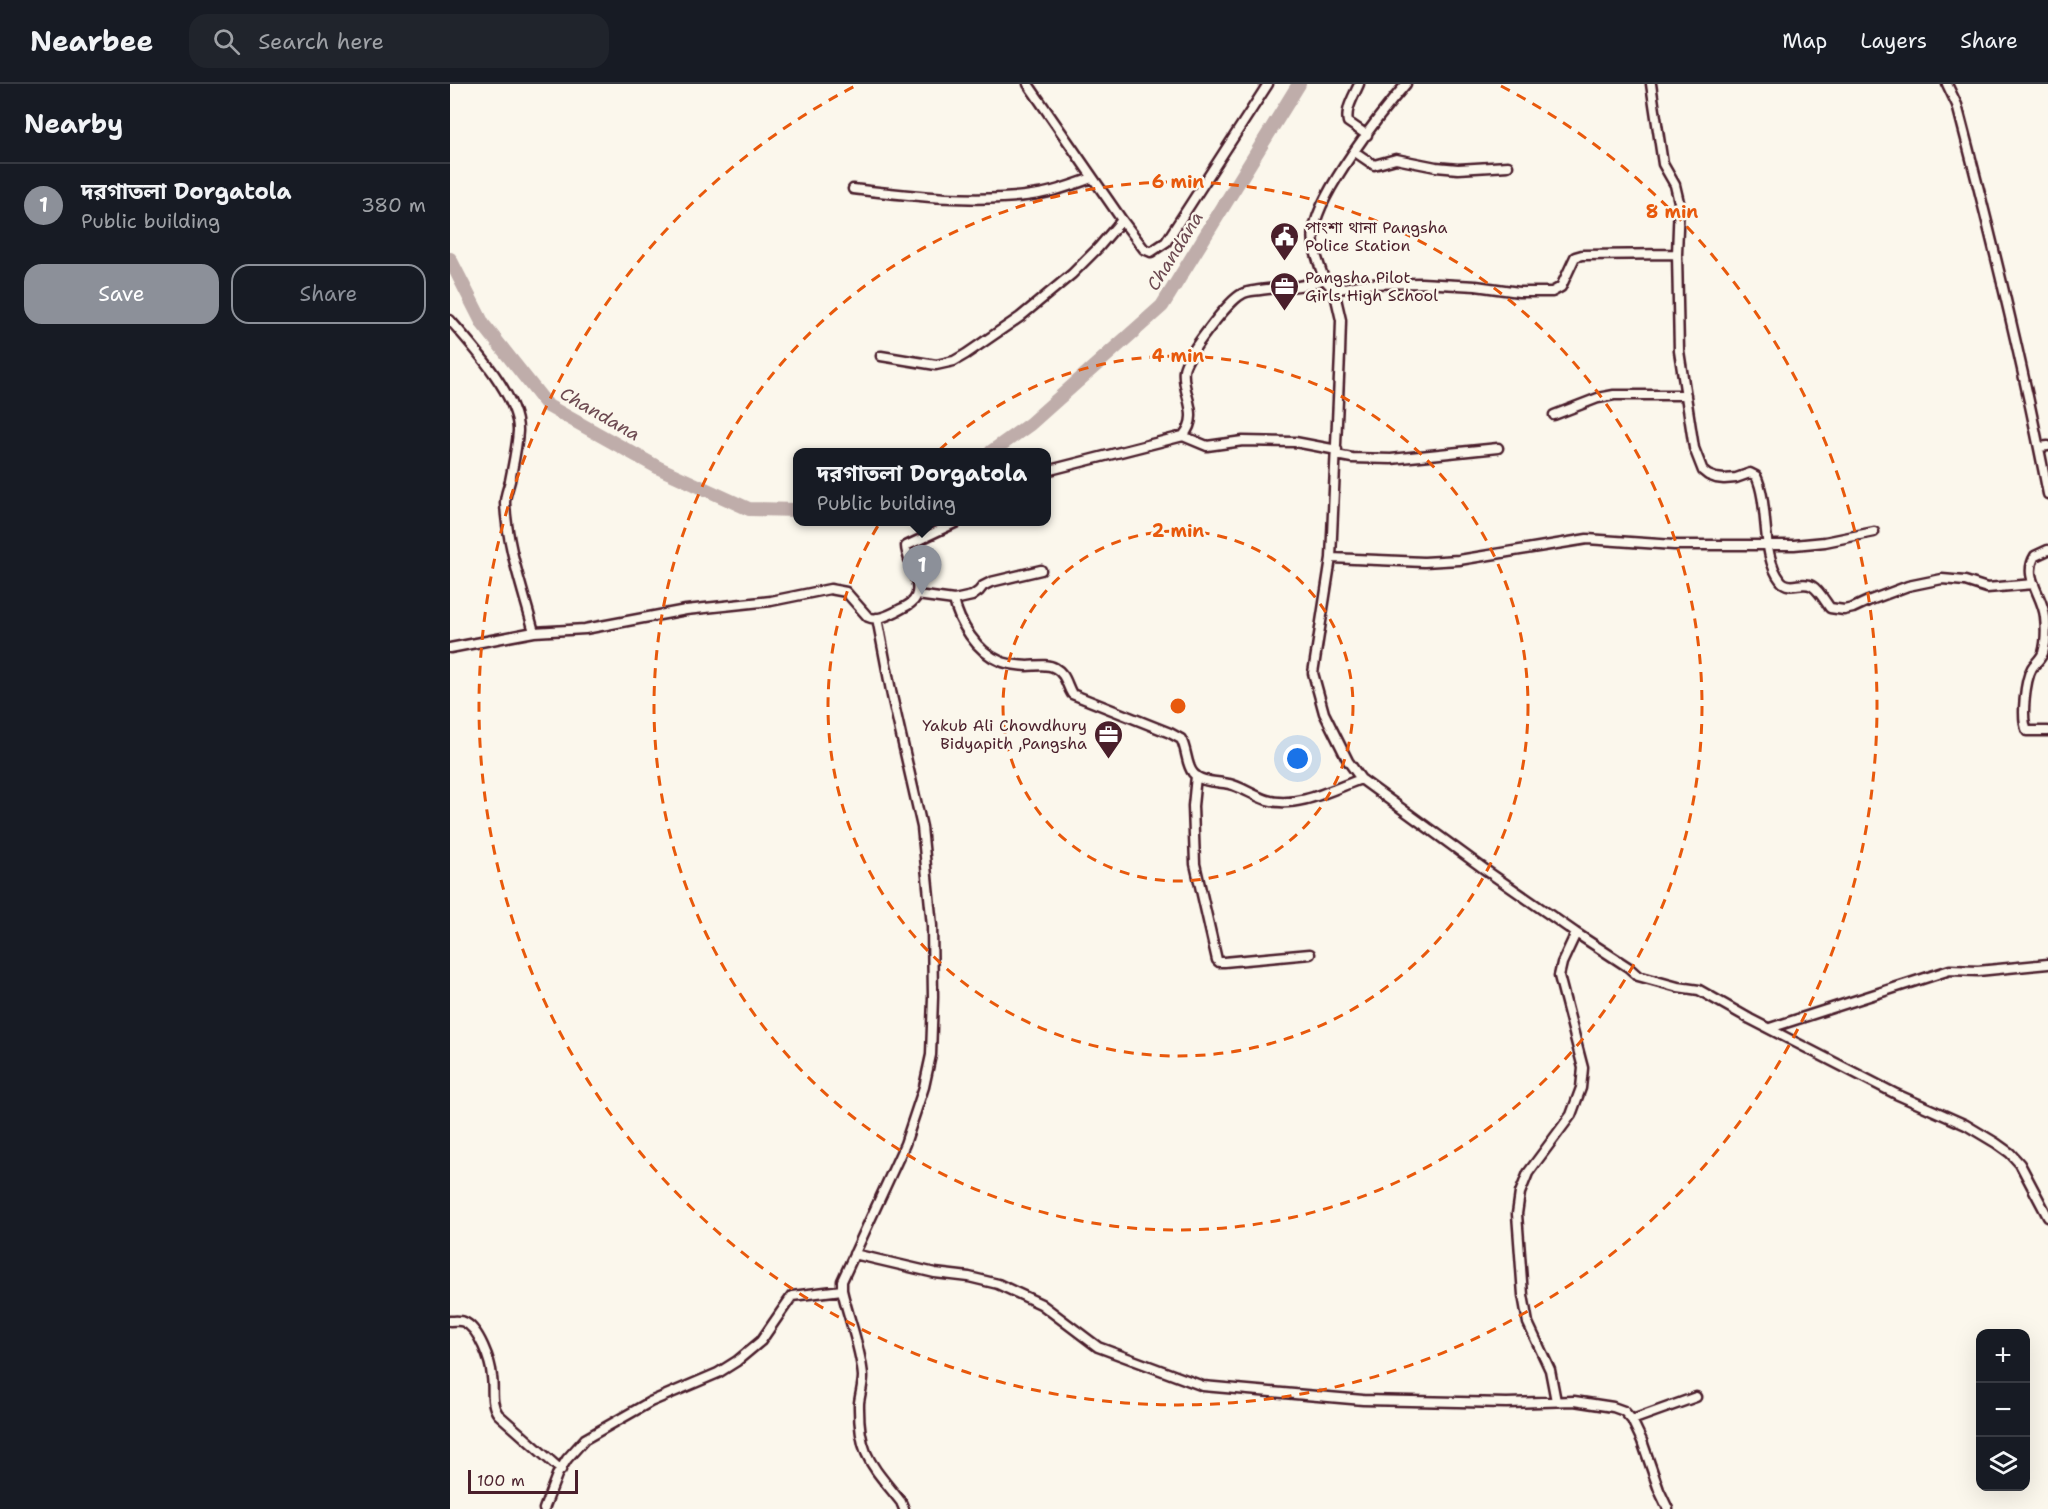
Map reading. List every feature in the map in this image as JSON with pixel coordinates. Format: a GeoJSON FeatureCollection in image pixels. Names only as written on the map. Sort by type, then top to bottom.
{"type":"FeatureCollection","features":[{"type":"Feature","properties":{"kind":"street"},"geometry":{"type":"LineString","coordinates":[[1028,84],[1122,220],[1144,249],[1151,252],[1166,242],[1268,84]]}},
{"type":"Feature","properties":{"kind":"street"},"geometry":{"type":"LineString","coordinates":[[1359,84],[1350,104],[1347,119],[1367,135]]}},
{"type":"Feature","properties":{"kind":"street"},"geometry":{"type":"LineString","coordinates":[[1406,84],[1367,135],[1332,188],[1316,222],[1314,245],[1324,279],[1334,290],[1341,320],[1331,558],[1313,673],[1324,713],[1348,761],[1361,779],[1487,871],[1638,976],[1699,990],[1750,1019],[1896,1094],[1966,1125],[1996,1143],[2020,1164],[2048,1217]]}},
{"type":"Feature","properties":{"kind":"street"},"geometry":{"type":"LineString","coordinates":[[1651,84],[1663,164],[1675,185],[1679,202],[1677,254],[1679,351],[1694,448],[1703,471],[1716,478],[1736,478],[1750,473],[1756,476],[1761,486],[1768,544],[1775,568],[1782,581],[1788,586],[1808,584],[1814,586],[1830,608],[1844,610],[1908,586],[1942,579],[1965,581],[1987,588],[2034,584]]}},
{"type":"Feature","properties":{"kind":"street"},"geometry":{"type":"LineString","coordinates":[[1947,84],[1957,105],[1994,245],[2043,446],[2048,494]]}},
{"type":"Feature","properties":{"kind":"street"},"geometry":{"type":"LineString","coordinates":[[1355,152],[1374,165],[1396,159],[1458,169],[1508,166]]}},
{"type":"Feature","properties":{"kind":"street"},"geometry":{"type":"LineString","coordinates":[[853,189],[894,194],[1002,199],[1041,194],[1092,178]]}},
{"type":"Feature","properties":{"kind":"street"},"geometry":{"type":"LineString","coordinates":[[881,356],[936,365],[954,361],[1020,316],[1072,274],[1122,220]]}},
{"type":"Feature","properties":{"kind":"street"},"geometry":{"type":"LineString","coordinates":[[1334,290],[1365,284],[1421,283],[1476,286],[1519,292],[1552,292],[1561,287],[1575,257],[1677,254]]}},
{"type":"Feature","properties":{"kind":"street"},"geometry":{"type":"LineString","coordinates":[[1183,436],[1192,419],[1183,372],[1187,358],[1230,303],[1247,292],[1305,285],[1324,279]]}},
{"type":"Feature","properties":{"kind":"street"},"geometry":{"type":"LineString","coordinates":[[450,320],[491,371],[514,410],[518,429],[505,496],[506,516],[534,632]]}},
{"type":"Feature","properties":{"kind":"street"},"geometry":{"type":"LineString","coordinates":[[1554,415],[1598,398],[1614,395],[1686,395]]}},
{"type":"Feature","properties":{"kind":"street"},"geometry":{"type":"LineString","coordinates":[[1051,470],[1094,461],[1183,436],[1207,446],[1243,441],[1294,442],[1352,458],[1391,459],[1498,448]]}},
{"type":"Feature","properties":{"kind":"street"},"geometry":{"type":"LineString","coordinates":[[450,648],[534,632],[585,628],[686,610],[771,600],[830,589],[846,592],[868,617],[877,618],[890,615],[913,602],[917,595],[917,583],[906,546],[948,526]]}},
{"type":"Feature","properties":{"kind":"street"},"geometry":{"type":"LineString","coordinates":[[1331,558],[1424,562],[1459,560],[1587,539],[1674,545],[1794,545],[1825,542],[1874,532]]}},
{"type":"Feature","properties":{"kind":"street"},"geometry":{"type":"LineString","coordinates":[[2048,550],[2035,556],[2030,573],[2045,616],[2043,654],[2033,666],[2027,682],[2025,726],[2028,731],[2048,731]]}},
{"type":"Feature","properties":{"kind":"street"},"geometry":{"type":"LineString","coordinates":[[917,595],[954,600],[972,596],[991,582],[1041,570]]}},
{"type":"Feature","properties":{"kind":"street"},"geometry":{"type":"LineString","coordinates":[[954,600],[962,623],[981,649],[992,658],[1003,663],[1052,666],[1064,675],[1072,694],[1181,739],[1191,770],[1196,776],[1230,784],[1251,795],[1282,804],[1361,779]]}},
{"type":"Feature","properties":{"kind":"street"},"geometry":{"type":"LineString","coordinates":[[877,618],[922,827],[931,907],[931,1055],[905,1144],[842,1281],[842,1290],[863,1376],[859,1401],[860,1434],[864,1449],[869,1462],[904,1509]]}},
{"type":"Feature","properties":{"kind":"street"},"geometry":{"type":"LineString","coordinates":[[2037,662],[2048,659]]}},
{"type":"Feature","properties":{"kind":"street"},"geometry":{"type":"LineString","coordinates":[[1196,776],[1193,806],[1195,864],[1217,960],[1224,962],[1310,954]]}},
{"type":"Feature","properties":{"kind":"street"},"geometry":{"type":"LineString","coordinates":[[1556,1401],[1550,1370],[1528,1323],[1523,1295],[1517,1215],[1520,1193],[1528,1173],[1571,1115],[1581,1088],[1584,1068],[1559,975],[1576,933]]}},
{"type":"Feature","properties":{"kind":"street"},"geometry":{"type":"LineString","coordinates":[[1770,1028],[1950,970],[2048,964]]}},
{"type":"Feature","properties":{"kind":"street"},"geometry":{"type":"LineString","coordinates":[[854,1254],[935,1273],[969,1276],[998,1284],[1041,1304],[1098,1347],[1203,1386],[1363,1400],[1507,1403],[1574,1401],[1613,1407],[1624,1411],[1632,1420],[1668,1509]]}},
{"type":"Feature","properties":{"kind":"street"},"geometry":{"type":"LineString","coordinates":[[544,1509],[561,1470],[585,1439],[650,1402],[718,1373],[737,1361],[761,1341],[792,1296],[842,1290]]}},
{"type":"Feature","properties":{"kind":"street"},"geometry":{"type":"LineString","coordinates":[[450,1322],[462,1321],[468,1324],[481,1340],[491,1369],[493,1402],[498,1414],[561,1470]]}},
{"type":"Feature","properties":{"kind":"street"},"geometry":{"type":"LineString","coordinates":[[1632,1420],[1696,1397]]}},
{"type":"Feature","properties":{"kind":"waterway","name":"Chandana"},"geometry":{"type":"LineString","coordinates":[[997,448],[1030,424],[1162,306],[1299,84]]}},
{"type":"Feature","properties":{"kind":"waterway","name":"Chandana"},"geometry":{"type":"LineString","coordinates":[[450,259],[483,324],[548,406],[659,468],[749,509],[793,510]]}},
{"type":"Feature","properties":{"kind":"place","name":"পাংশা থানা Pangsha Police Station"},"geometry":{"type":"Point","coordinates":[1284,262]}},
{"type":"Feature","properties":{"kind":"place","name":"Pangsha Pilot Girls High School"},"geometry":{"type":"Point","coordinates":[1284,312]}},
{"type":"Feature","properties":{"kind":"place","name":"দরগাতলা Dorgatola"},"geometry":{"type":"Point","coordinates":[922,595]}},
{"type":"Feature","properties":{"kind":"place","name":"Yakub Ali Chowdhury Bidyapith ,Pangsha"},"geometry":{"type":"Point","coordinates":[1108,760]}}]}
